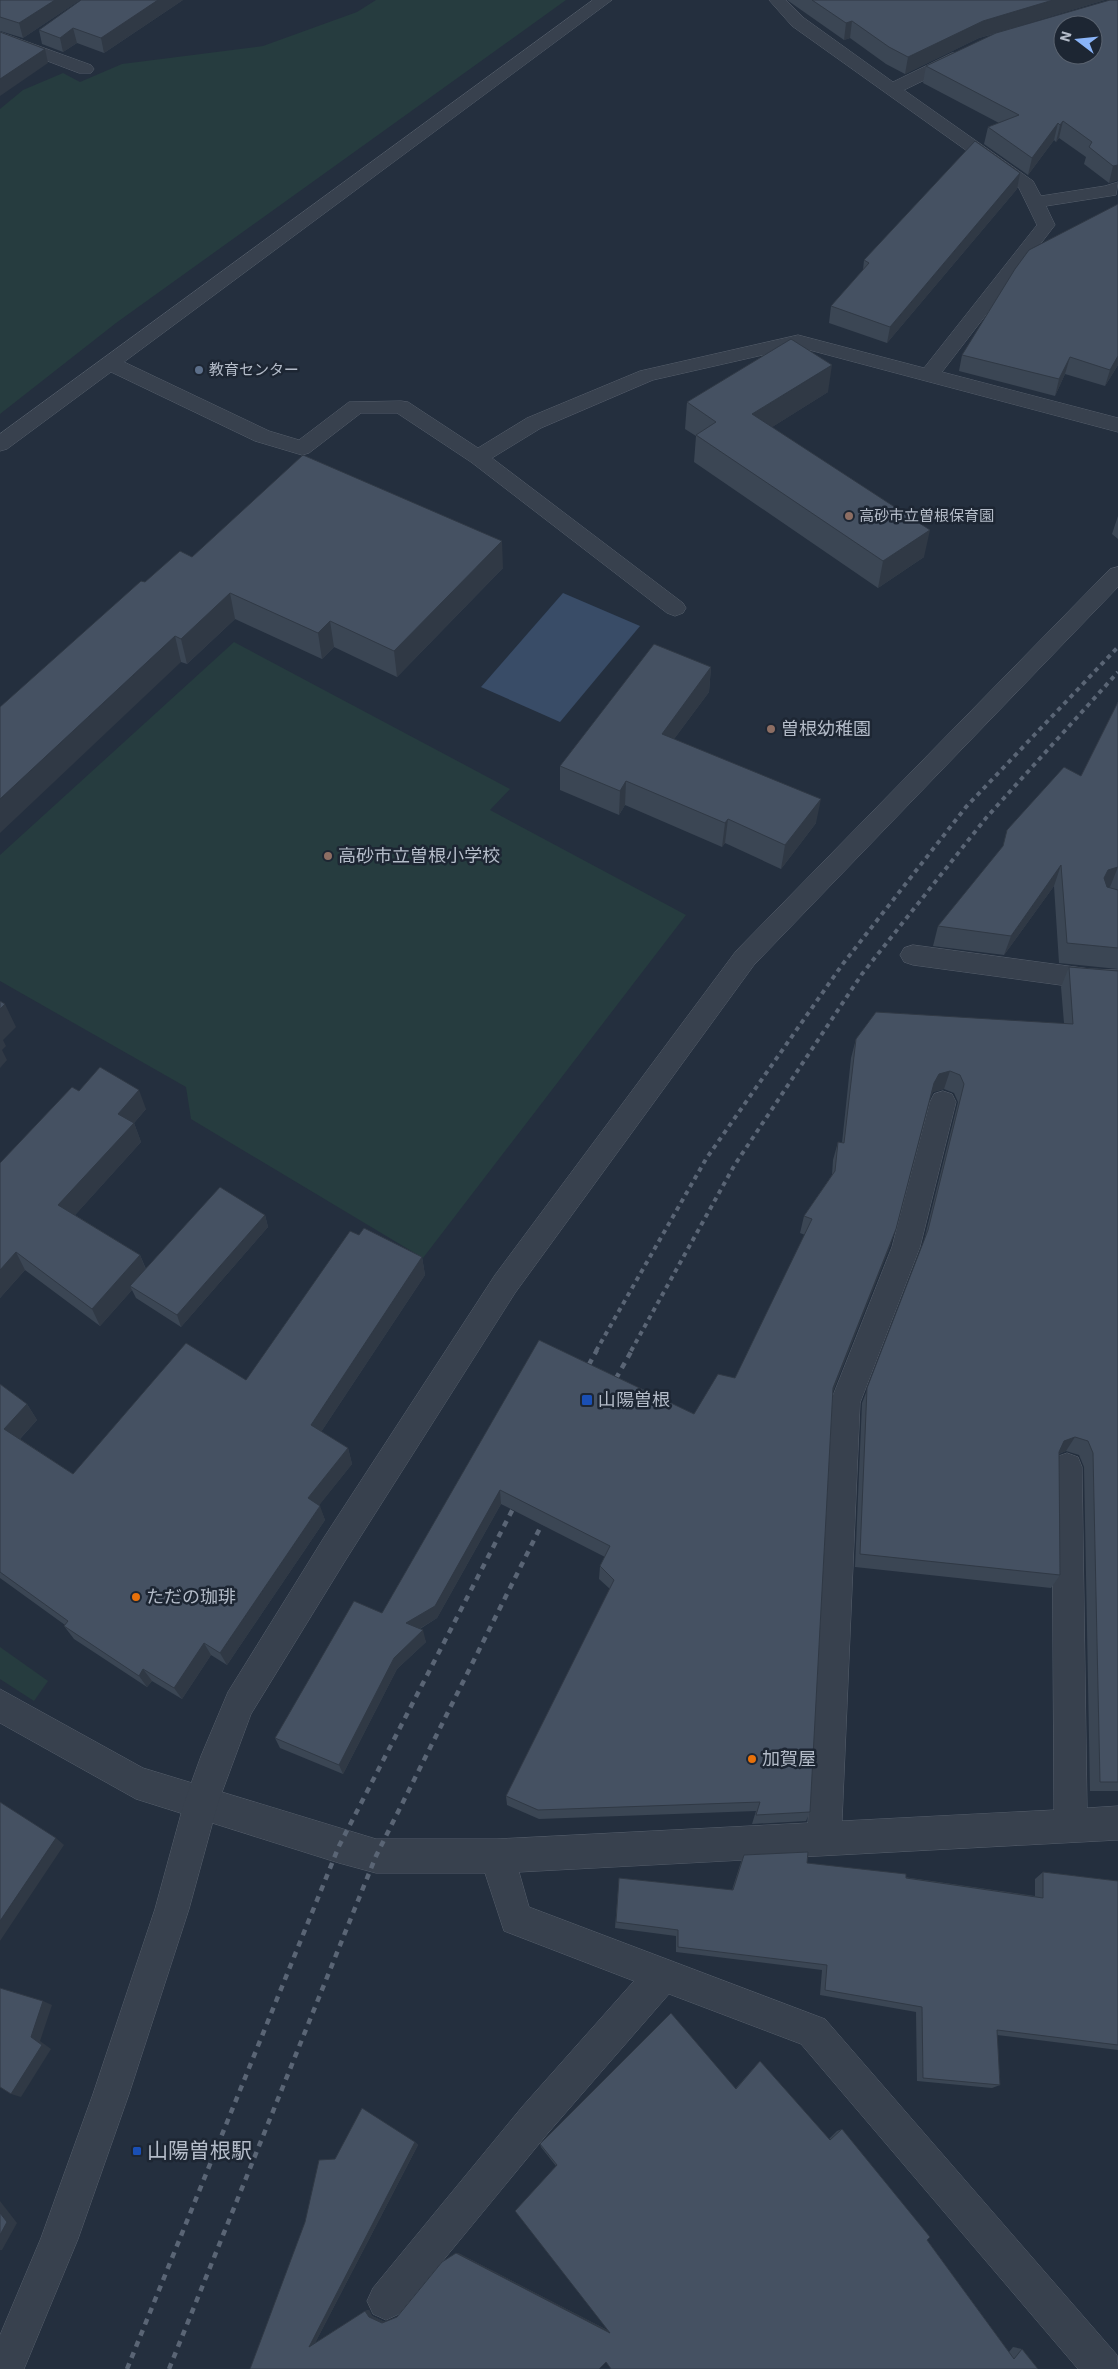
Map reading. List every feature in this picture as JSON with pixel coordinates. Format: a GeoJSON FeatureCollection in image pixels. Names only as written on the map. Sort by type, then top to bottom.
{"type":"FeatureCollection","features":[{"type":"Feature","properties":{"kind":"street"},"geometry":{"type":"LineString","coordinates":[[0,444],[604,0]]}},
{"type":"Feature","properties":{"kind":"street"},"geometry":{"type":"LineString","coordinates":[[777,0],[798,22],[1027,185],[1046,225],[929,375]]}},
{"type":"Feature","properties":{"kind":"street"},"geometry":{"type":"LineString","coordinates":[[25,46],[40,36]]}},
{"type":"Feature","properties":{"kind":"street"},"geometry":{"type":"LineString","coordinates":[[0,37],[85,69]]}},
{"type":"Feature","properties":{"kind":"street"},"geometry":{"type":"LineString","coordinates":[[892,89],[969,52]]}},
{"type":"Feature","properties":{"kind":"street"},"geometry":{"type":"LineString","coordinates":[[1035,202],[1110,191],[1118,188]]}},
{"type":"Feature","properties":{"kind":"street"},"geometry":{"type":"LineString","coordinates":[[478,457],[534,423],[647,374],[798,341],[1118,425]]}},
{"type":"Feature","properties":{"kind":"street"},"geometry":{"type":"LineString","coordinates":[[109,363],[262,436],[302,448],[356,407],[401,407],[478,457],[675,608]]}},
{"type":"Feature","properties":{"kind":"street"},"geometry":{"type":"LineString","coordinates":[[5,2369],[59,2239],[112,2094],[172,1909],[201,1803],[217,1756],[239,1703],[505,1284],[745,958],[1118,574]]}},
{"type":"Feature","properties":{"kind":"street"},"geometry":{"type":"LineString","coordinates":[[913,955],[1090,979],[1118,980]]}},
{"type":"Feature","properties":{"kind":"street"},"geometry":{"type":"LineString","coordinates":[[824,1839],[844,1403],[906,1247],[943,1102]]}},
{"type":"Feature","properties":{"kind":"street"},"geometry":{"type":"LineString","coordinates":[[1067,1468],[1071,1826]]}},
{"type":"Feature","properties":{"kind":"street"},"geometry":{"type":"LineString","coordinates":[[0,1705],[136,1782],[376,1856],[497,1856],[1118,1823]]}},
{"type":"Feature","properties":{"kind":"street"},"geometry":{"type":"LineString","coordinates":[[497,1856],[516,1919],[813,2031],[1103,2369]]}},
{"type":"Feature","properties":{"kind":"street"},"geometry":{"type":"LineString","coordinates":[[386,2301],[535,2120],[663,1974]]}},
{"type":"Feature","properties":{"kind":"green space"},"geometry":{"type":"Polygon","coordinates":[[[376,0],[566,0],[116,323],[0,414],[0,109],[23,90],[63,73],[80,82],[122,64],[263,46],[357,12],[376,0]]]}},
{"type":"Feature","properties":{"kind":"green space"},"geometry":{"type":"Polygon","coordinates":[[[234,642],[510,789],[490,810],[686,915],[423,1258],[191,1119],[186,1087],[0,981],[0,855],[234,642]]]}},
{"type":"Feature","properties":{"kind":"green space"},"geometry":{"type":"Polygon","coordinates":[[[0,1647],[48,1681],[34,1701],[0,1679],[0,1647]]]}},
{"type":"Feature","properties":{"kind":"water"},"geometry":{"type":"Polygon","coordinates":[[[563,593],[640,626],[560,722],[481,687],[563,593]]]}},
{"type":"Feature","properties":{"kind":"building"},"geometry":{"type":"Polygon","coordinates":[[[0,0],[55,0],[19,23],[0,17],[0,0]]]}},
{"type":"Feature","properties":{"kind":"building"},"geometry":{"type":"Polygon","coordinates":[[[81,0],[158,0],[101,38],[73,28],[60,38],[39,30],[81,0]]]}},
{"type":"Feature","properties":{"kind":"building"},"geometry":{"type":"Polygon","coordinates":[[[812,0],[1053,0],[983,21],[908,57],[889,47],[852,21],[846,23],[812,0]]]}},
{"type":"Feature","properties":{"kind":"building"},"geometry":{"type":"Polygon","coordinates":[[[1110,0],[1118,0],[1118,165],[1113,166],[1089,147],[1092,142],[1063,121],[1060,125],[1058,123],[1032,158],[988,127],[1019,115],[926,66],[996,33],[1053,16],[1053,65],[1103,65],[1103,15],[1058,15],[1110,0]]]}},
{"type":"Feature","properties":{"kind":"building"},"geometry":{"type":"Polygon","coordinates":[[[0,32],[45,49],[0,79],[0,32]]]}},
{"type":"Feature","properties":{"kind":"building"},"geometry":{"type":"Polygon","coordinates":[[[975,141],[1020,173],[890,327],[831,306],[869,263],[864,260],[975,141]]]}},
{"type":"Feature","properties":{"kind":"building"},"geometry":{"type":"Polygon","coordinates":[[[1118,204],[1118,356],[1110,370],[1070,357],[1059,379],[962,355],[1015,269],[1029,250],[1118,204]]]}},
{"type":"Feature","properties":{"kind":"building"},"geometry":{"type":"Polygon","coordinates":[[[791,339],[832,365],[752,414],[930,530],[883,561],[696,435],[716,422],[687,402],[791,339]]]}},
{"type":"Feature","properties":{"kind":"building"},"geometry":{"type":"Polygon","coordinates":[[[303,455],[502,541],[394,651],[330,621],[318,633],[230,593],[181,639],[175,636],[0,799],[0,707],[141,581],[145,582],[180,551],[192,557],[303,455]]]}},
{"type":"Feature","properties":{"kind":"building"},"geometry":{"type":"Polygon","coordinates":[[[654,644],[711,667],[662,734],[821,799],[785,845],[728,819],[725,823],[626,781],[620,791],[560,766],[654,644]]]}},
{"type":"Feature","properties":{"kind":"building"},"geometry":{"type":"Polygon","coordinates":[[[1118,702],[1118,867],[1108,870],[1104,878],[1107,887],[1118,890],[1118,948],[1067,943],[1061,865],[1011,936],[938,926],[1003,846],[1007,830],[1064,767],[1081,776],[1118,702]]]}},
{"type":"Feature","properties":{"kind":"building"},"geometry":{"type":"Polygon","coordinates":[[[1069,967],[1118,971],[1118,1782],[1100,1782],[1093,1453],[1088,1441],[1075,1437],[1064,1441],[1059,1452],[1060,1575],[860,1554],[867,1388],[928,1230],[964,1084],[960,1075],[950,1071],[939,1074],[934,1083],[896,1229],[833,1388],[810,1812],[756,1815],[760,1802],[538,1810],[506,1796],[614,1580],[600,1566],[610,1546],[500,1490],[435,1606],[406,1623],[423,1630],[394,1658],[339,1765],[275,1738],[354,1601],[382,1613],[539,1340],[694,1414],[718,1374],[735,1378],[812,1219],[804,1216],[835,1171],[838,1142],[844,1143],[856,1039],[876,1012],[1073,1024],[1069,967]]]}},
{"type":"Feature","properties":{"kind":"building"},"geometry":{"type":"Polygon","coordinates":[[[0,1001],[5,1004],[0,1009],[0,1001]]]}},
{"type":"Feature","properties":{"kind":"building"},"geometry":{"type":"Polygon","coordinates":[[[100,1067],[139,1090],[118,1114],[134,1123],[58,1205],[140,1255],[92,1309],[16,1252],[0,1270],[0,1163],[72,1087],[79,1091],[100,1067]]]}},
{"type":"Feature","properties":{"kind":"building"},"geometry":{"type":"Polygon","coordinates":[[[220,1187],[265,1215],[177,1315],[130,1286],[220,1187]]]}},
{"type":"Feature","properties":{"kind":"building"},"geometry":{"type":"Polygon","coordinates":[[[364,1228],[422,1257],[311,1425],[348,1448],[308,1498],[320,1506],[220,1653],[204,1643],[174,1688],[143,1669],[139,1676],[64,1626],[68,1621],[0,1572],[0,1384],[27,1404],[4,1429],[73,1474],[186,1343],[246,1380],[350,1231],[359,1235],[364,1228]]]}},
{"type":"Feature","properties":{"kind":"building"},"geometry":{"type":"Polygon","coordinates":[[[0,1802],[56,1838],[0,1921],[0,1802]]]}},
{"type":"Feature","properties":{"kind":"building"},"geometry":{"type":"Polygon","coordinates":[[[808,1852],[807,1863],[906,1874],[906,1878],[1043,1898],[1043,1872],[1118,1881],[1118,2045],[997,2030],[1000,2085],[923,2078],[922,2007],[825,1990],[827,1965],[678,1947],[678,1930],[616,1922],[619,1878],[733,1890],[744,1855],[808,1852]]]}},
{"type":"Feature","properties":{"kind":"building"},"geometry":{"type":"Polygon","coordinates":[[[0,1988],[43,2001],[31,2037],[42,2045],[11,2094],[0,2087],[0,1988]]]}},
{"type":"Feature","properties":{"kind":"building"},"geometry":{"type":"Polygon","coordinates":[[[671,2013],[736,2089],[760,2061],[830,2140],[842,2129],[930,2237],[927,2240],[1014,2359],[1022,2349],[1038,2369],[611,2369],[606,2362],[599,2369],[250,2369],[305,2222],[319,2160],[335,2159],[362,2108],[415,2142],[309,2347],[365,2311],[369,2317],[382,2323],[397,2317],[442,2262],[456,2253],[610,2333],[515,2211],[557,2165],[540,2144],[671,2013]]]}},
{"type":"Feature","properties":{"kind":"building"},"geometry":{"type":"Polygon","coordinates":[[[0,2213],[7,2222],[0,2235],[0,2213]]]}},
{"type":"Feature","properties":{"kind":"railway"},"geometry":{"type":"LineString","coordinates":[[596,1351],[706,1159],[842,965],[966,807],[1118,647]]}},
{"type":"Feature","properties":{"kind":"railway"},"geometry":{"type":"LineString","coordinates":[[631,1351],[734,1166],[862,974],[986,818],[1118,672]]}},
{"type":"Feature","properties":{"kind":"railway"},"geometry":{"type":"LineString","coordinates":[[583,1375],[597,1350]]}},
{"type":"Feature","properties":{"kind":"railway"},"geometry":{"type":"LineString","coordinates":[[610,1389],[632,1350]]}},
{"type":"Feature","properties":{"kind":"railway"},"geometry":{"type":"LineString","coordinates":[[127,2369],[339,1846],[519,1497]]}},
{"type":"Feature","properties":{"kind":"railway"},"geometry":{"type":"LineString","coordinates":[[169,2369],[376,1856],[548,1512]]}},
{"type":"Feature","properties":{"kind":"place","name":"教育センター"},"geometry":{"type":"Point","coordinates":[199,370]}},
{"type":"Feature","properties":{"kind":"place","name":"高砂市立曽根保育園"},"geometry":{"type":"Point","coordinates":[849,516]}},
{"type":"Feature","properties":{"kind":"place","name":"曽根幼稚園"},"geometry":{"type":"Point","coordinates":[771,729]}},
{"type":"Feature","properties":{"kind":"place","name":"高砂市立曽根小学校"},"geometry":{"type":"Point","coordinates":[328,856]}},
{"type":"Feature","properties":{"kind":"place","name":"山陽曽根"},"geometry":{"type":"Point","coordinates":[587,1400]}},
{"type":"Feature","properties":{"kind":"place","name":"ただの珈琲"},"geometry":{"type":"Point","coordinates":[136,1597]}},
{"type":"Feature","properties":{"kind":"place","name":"加賀屋"},"geometry":{"type":"Point","coordinates":[752,1759]}},
{"type":"Feature","properties":{"kind":"place","name":"山陽曽根駅"},"geometry":{"type":"Point","coordinates":[137,2151]}}]}
